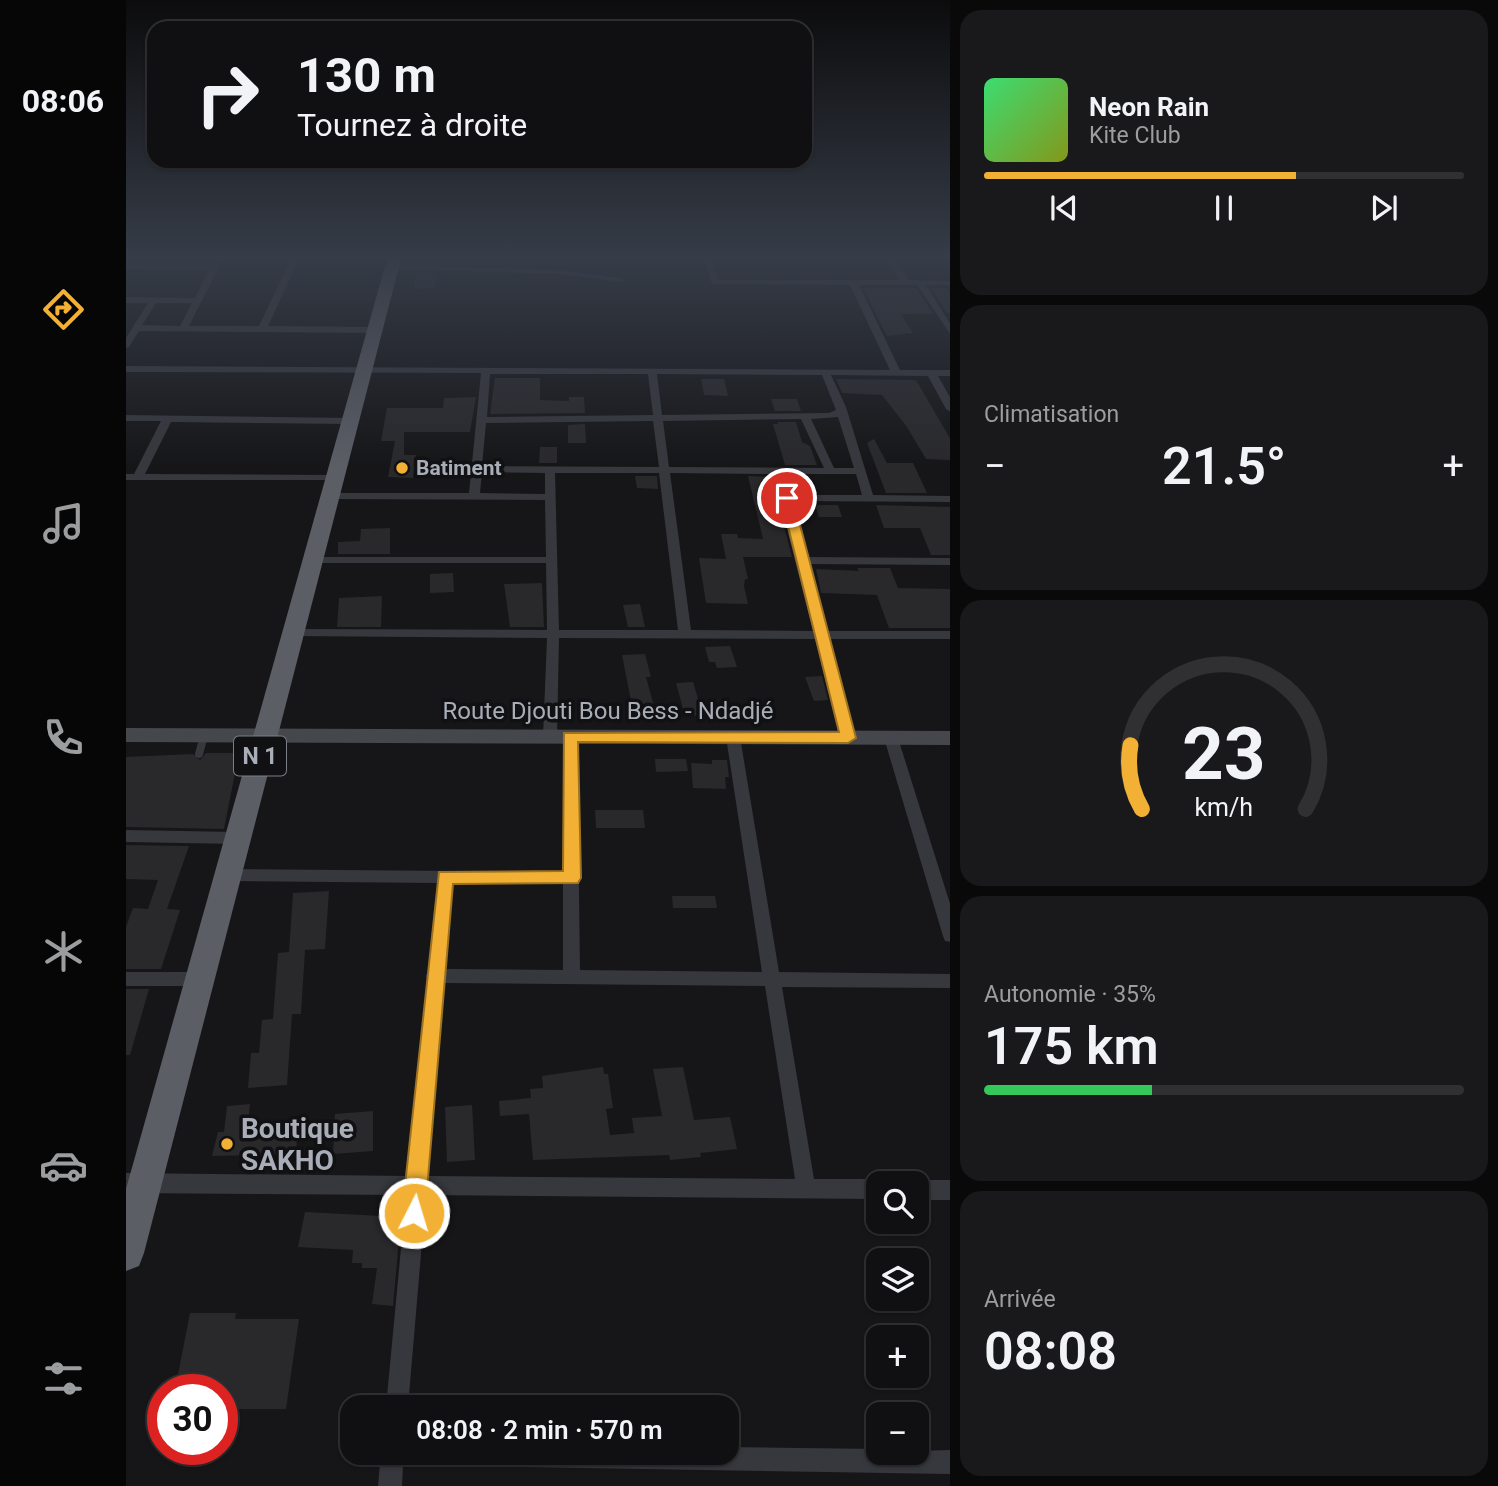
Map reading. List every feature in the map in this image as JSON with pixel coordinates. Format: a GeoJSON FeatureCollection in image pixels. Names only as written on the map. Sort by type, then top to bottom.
{"type":"FeatureCollection","features":[{"type":"Feature","properties":{"kind":"highway","name":"N 1"},"geometry":{"type":"LineString","coordinates":[[126,1253],[135,1183],[200,979],[238,838],[242,807],[266,736],[376,330]]}},
{"type":"Feature","properties":{"kind":"main road","name":"Route Djouti Bou Bess - Ndadjé"},"geometry":{"type":"LineString","coordinates":[[126,735],[202,745],[266,736],[950,738]]}},
{"type":"Feature","properties":{"kind":"street"},"geometry":{"type":"LineString","coordinates":[[126,345],[136,328]]}},
{"type":"Feature","properties":{"kind":"street"},"geometry":{"type":"LineString","coordinates":[[152,328],[376,330]]}},
{"type":"Feature","properties":{"kind":"street"},"geometry":{"type":"LineString","coordinates":[[876,328],[897,372]]}},
{"type":"Feature","properties":{"kind":"street"},"geometry":{"type":"LineString","coordinates":[[126,369],[950,373]]}},
{"type":"Feature","properties":{"kind":"street"},"geometry":{"type":"LineString","coordinates":[[474,497],[486,371]]}},
{"type":"Feature","properties":{"kind":"street"},"geometry":{"type":"LineString","coordinates":[[653,372],[685,634]]}},
{"type":"Feature","properties":{"kind":"street"},"geometry":{"type":"LineString","coordinates":[[931,372],[950,409]]}},
{"type":"Feature","properties":{"kind":"street"},"geometry":{"type":"LineString","coordinates":[[826,374],[869,499]]}},
{"type":"Feature","properties":{"kind":"street"},"geometry":{"type":"LineString","coordinates":[[481,420],[805,418],[841,412]]}},
{"type":"Feature","properties":{"kind":"street"},"geometry":{"type":"LineString","coordinates":[[126,418],[351,421]]}},
{"type":"Feature","properties":{"kind":"street"},"geometry":{"type":"LineString","coordinates":[[805,418],[831,472]]}},
{"type":"Feature","properties":{"kind":"street"},"geometry":{"type":"LineString","coordinates":[[138,477],[167,419]]}},
{"type":"Feature","properties":{"kind":"street"},"geometry":{"type":"LineString","coordinates":[[478,470],[860,471]]}},
{"type":"Feature","properties":{"kind":"street"},"geometry":{"type":"LineString","coordinates":[[550,470],[549,560],[572,878],[572,977]]}},
{"type":"Feature","properties":{"kind":"street"},"geometry":{"type":"LineString","coordinates":[[778,472],[848,738]]}},
{"type":"Feature","properties":{"kind":"street"},"geometry":{"type":"LineString","coordinates":[[126,477],[474,497],[550,497]]}},
{"type":"Feature","properties":{"kind":"street"},"geometry":{"type":"LineString","coordinates":[[787,498],[950,499]]}},
{"type":"Feature","properties":{"kind":"street"},"geometry":{"type":"LineString","coordinates":[[313,560],[549,560]]}},
{"type":"Feature","properties":{"kind":"street"},"geometry":{"type":"LineString","coordinates":[[803,560],[950,562]]}},
{"type":"Feature","properties":{"kind":"street"},"geometry":{"type":"LineString","coordinates":[[294,632],[950,635]]}},
{"type":"Feature","properties":{"kind":"street"},"geometry":{"type":"LineString","coordinates":[[733,737],[806,1189]]}},
{"type":"Feature","properties":{"kind":"street"},"geometry":{"type":"LineString","coordinates":[[891,738],[950,936]]}},
{"type":"Feature","properties":{"kind":"street"},"geometry":{"type":"LineString","coordinates":[[126,836],[238,838]]}},
{"type":"Feature","properties":{"kind":"street"},"geometry":{"type":"LineString","coordinates":[[228,875],[572,878]]}},
{"type":"Feature","properties":{"kind":"street"},"geometry":{"type":"LineString","coordinates":[[398,1395],[445,877]]}},
{"type":"Feature","properties":{"kind":"street"},"geometry":{"type":"LineString","coordinates":[[434,976],[950,981]]}},
{"type":"Feature","properties":{"kind":"street"},"geometry":{"type":"LineString","coordinates":[[126,979],[200,979]]}},
{"type":"Feature","properties":{"kind":"street"},"geometry":{"type":"LineString","coordinates":[[135,1183],[866,1189]]}},
{"type":"Feature","properties":{"kind":"street"},"geometry":{"type":"LineString","coordinates":[[929,1190],[950,1190]]}},
{"type":"Feature","properties":{"kind":"street"},"geometry":{"type":"LineString","coordinates":[[739,1459],[950,1462]]}},
{"type":"Feature","properties":{"kind":"street"},"geometry":{"type":"LineString","coordinates":[[390,1486],[392,1465]]}},
{"type":"Feature","properties":{"kind":"building"},"geometry":{"type":"Polygon","coordinates":[[[883,328],[910,328],[913,333],[887,336],[883,328]]]}},
{"type":"Feature","properties":{"kind":"building"},"geometry":{"type":"Polygon","coordinates":[[[495,378],[540,378],[540,400],[569,401],[569,397],[584,397],[585,413],[490,414],[495,378]]]}},
{"type":"Feature","properties":{"kind":"building"},"geometry":{"type":"Polygon","coordinates":[[[701,379],[724,379],[728,396],[704,395],[701,379]]]}},
{"type":"Feature","properties":{"kind":"building"},"geometry":{"type":"Polygon","coordinates":[[[836,379],[916,380],[950,438],[950,460],[926,459],[907,427],[882,395],[842,393],[836,379]]]}},
{"type":"Feature","properties":{"kind":"building"},"geometry":{"type":"Polygon","coordinates":[[[476,397],[470,432],[404,432],[404,455],[416,455],[413,478],[388,477],[395,441],[381,441],[387,408],[443,408],[444,398],[476,397]]]}},
{"type":"Feature","properties":{"kind":"building"},"geometry":{"type":"Polygon","coordinates":[[[771,399],[797,399],[801,411],[775,411],[771,399]]]}},
{"type":"Feature","properties":{"kind":"building"},"geometry":{"type":"Polygon","coordinates":[[[796,422],[802,442],[810,446],[817,465],[785,465],[773,424],[796,422]]]}},
{"type":"Feature","properties":{"kind":"building"},"geometry":{"type":"Polygon","coordinates":[[[585,424],[586,443],[568,443],[568,425],[585,424]]]}},
{"type":"Feature","properties":{"kind":"building"},"geometry":{"type":"Polygon","coordinates":[[[874,439],[887,463],[913,463],[927,493],[886,493],[867,443],[874,439]]]}},
{"type":"Feature","properties":{"kind":"building"},"geometry":{"type":"Polygon","coordinates":[[[540,447],[557,447],[557,463],[539,463],[540,447]]]}},
{"type":"Feature","properties":{"kind":"building"},"geometry":{"type":"Polygon","coordinates":[[[635,476],[657,476],[658,489],[637,488],[635,476]]]}},
{"type":"Feature","properties":{"kind":"building"},"geometry":{"type":"Polygon","coordinates":[[[748,476],[771,477],[792,557],[743,557],[748,579],[745,579],[744,586],[748,604],[706,603],[699,558],[726,559],[721,534],[763,539],[748,476]]]}},
{"type":"Feature","properties":{"kind":"building"},"geometry":{"type":"Polygon","coordinates":[[[815,505],[838,505],[842,517],[819,517],[815,505]]]}},
{"type":"Feature","properties":{"kind":"building"},"geometry":{"type":"Polygon","coordinates":[[[876,505],[950,507],[950,555],[931,555],[920,528],[884,528],[876,505]]]}},
{"type":"Feature","properties":{"kind":"building"},"geometry":{"type":"Polygon","coordinates":[[[390,528],[390,554],[338,554],[338,542],[360,541],[361,529],[390,528]]]}},
{"type":"Feature","properties":{"kind":"building"},"geometry":{"type":"Polygon","coordinates":[[[857,568],[890,568],[898,588],[950,589],[950,628],[889,628],[877,595],[821,593],[816,569],[859,571],[857,568]]]}},
{"type":"Feature","properties":{"kind":"building"},"geometry":{"type":"Polygon","coordinates":[[[453,573],[454,592],[430,593],[430,574],[453,573]]]}},
{"type":"Feature","properties":{"kind":"building"},"geometry":{"type":"Polygon","coordinates":[[[542,583],[544,627],[510,627],[504,584],[542,583]]]}},
{"type":"Feature","properties":{"kind":"building"},"geometry":{"type":"Polygon","coordinates":[[[382,596],[381,627],[337,627],[339,598],[382,596]]]}},
{"type":"Feature","properties":{"kind":"building"},"geometry":{"type":"Polygon","coordinates":[[[640,604],[645,627],[628,627],[623,605],[640,604]]]}},
{"type":"Feature","properties":{"kind":"building"},"geometry":{"type":"Polygon","coordinates":[[[730,646],[737,667],[717,668],[715,662],[709,662],[705,647],[730,646]]]}},
{"type":"Feature","properties":{"kind":"building"},"geometry":{"type":"Polygon","coordinates":[[[645,654],[651,677],[646,677],[655,710],[633,711],[622,655],[645,654]]]}},
{"type":"Feature","properties":{"kind":"building"},"geometry":{"type":"Polygon","coordinates":[[[822,676],[828,700],[814,701],[805,677],[822,676]]]}},
{"type":"Feature","properties":{"kind":"building"},"geometry":{"type":"Polygon","coordinates":[[[693,682],[703,715],[685,716],[676,683],[693,682]]]}},
{"type":"Feature","properties":{"kind":"building"},"geometry":{"type":"Polygon","coordinates":[[[206,753],[239,753],[224,829],[126,827],[126,757],[193,754],[200,760],[206,753]]]}},
{"type":"Feature","properties":{"kind":"building"},"geometry":{"type":"Polygon","coordinates":[[[655,759],[686,759],[688,771],[656,772],[655,759]]]}},
{"type":"Feature","properties":{"kind":"building"},"geometry":{"type":"Polygon","coordinates":[[[712,760],[727,760],[729,777],[725,777],[726,789],[693,788],[691,763],[712,764],[712,760]]]}},
{"type":"Feature","properties":{"kind":"building"},"geometry":{"type":"Polygon","coordinates":[[[595,810],[643,810],[645,828],[596,828],[595,810]]]}},
{"type":"Feature","properties":{"kind":"building"},"geometry":{"type":"Polygon","coordinates":[[[126,845],[189,846],[167,909],[180,910],[161,969],[126,969],[126,927],[133,908],[148,909],[158,880],[126,879],[126,845]]]}},
{"type":"Feature","properties":{"kind":"building"},"geometry":{"type":"Polygon","coordinates":[[[329,891],[325,949],[305,950],[301,1014],[292,1014],[287,1085],[248,1088],[251,1053],[259,1053],[262,1020],[273,1019],[278,953],[289,952],[293,893],[329,891]]]}},
{"type":"Feature","properties":{"kind":"building"},"geometry":{"type":"Polygon","coordinates":[[[672,896],[715,896],[717,908],[673,908],[672,896]]]}},
{"type":"Feature","properties":{"kind":"building"},"geometry":{"type":"Polygon","coordinates":[[[126,989],[149,989],[130,1055],[126,1055],[126,989]]]}},
{"type":"Feature","properties":{"kind":"building"},"geometry":{"type":"Polygon","coordinates":[[[603,1067],[604,1074],[608,1074],[613,1108],[606,1109],[610,1135],[634,1133],[632,1118],[662,1116],[653,1069],[683,1067],[694,1120],[730,1117],[737,1149],[670,1160],[669,1155],[533,1160],[529,1114],[500,1116],[499,1101],[531,1098],[530,1089],[543,1088],[542,1076],[603,1067]]]}},
{"type":"Feature","properties":{"kind":"building"},"geometry":{"type":"Polygon","coordinates":[[[250,1104],[248,1124],[298,1120],[296,1155],[257,1158],[257,1155],[212,1156],[218,1132],[224,1132],[227,1106],[250,1104]]]}},
{"type":"Feature","properties":{"kind":"building"},"geometry":{"type":"Polygon","coordinates":[[[472,1105],[475,1160],[447,1162],[445,1107],[472,1105]]]}},
{"type":"Feature","properties":{"kind":"building"},"geometry":{"type":"Polygon","coordinates":[[[373,1111],[373,1151],[333,1154],[335,1114],[373,1111]]]}},
{"type":"Feature","properties":{"kind":"building"},"geometry":{"type":"Polygon","coordinates":[[[305,1212],[401,1217],[393,1306],[372,1304],[377,1268],[362,1268],[362,1263],[352,1263],[353,1250],[298,1247],[305,1212]]]}},
{"type":"Feature","properties":{"kind":"building"},"geometry":{"type":"Polygon","coordinates":[[[190,1313],[236,1313],[235,1319],[299,1319],[286,1409],[238,1409],[238,1374],[178,1374],[190,1313]]]}},
{"type":"Feature","properties":{"kind":"place","name":"Batiment"},"geometry":{"type":"Point","coordinates":[402,468]}},
{"type":"Feature","properties":{"kind":"place","name":"Boutique SAKHO"},"geometry":{"type":"Point","coordinates":[227,1144]}},
{"type":"Feature","properties":{"kind":"route"},"geometry":{"type":"LineString","coordinates":[[414,1213],[445,877],[572,878],[570,737],[848,738],[787,498]]}}]}
